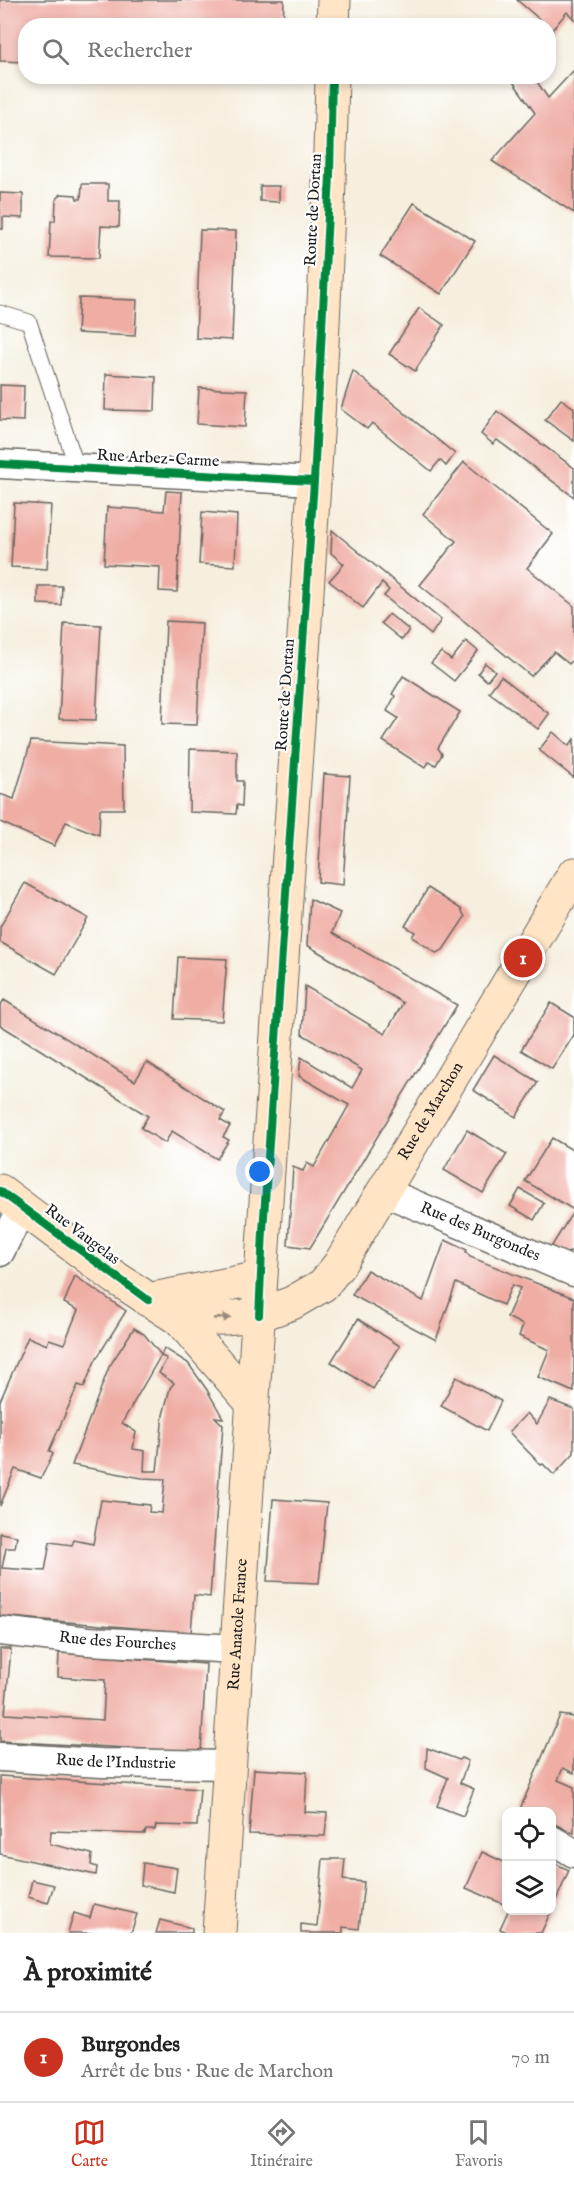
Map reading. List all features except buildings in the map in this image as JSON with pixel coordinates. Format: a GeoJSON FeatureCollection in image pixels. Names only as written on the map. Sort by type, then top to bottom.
{"type":"FeatureCollection","features":[{"type":"Feature","properties":{"kind":"main road"},"geometry":{"type":"LineString","coordinates":[[333,18],[334,0]]}},
{"type":"Feature","properties":{"kind":"main road","name":"Route de Dortan"},"geometry":{"type":"LineString","coordinates":[[259,1315],[314,481],[330,176],[332,84]]}},
{"type":"Feature","properties":{"kind":"main road","name":"Rue de Marchon"},"geometry":{"type":"LineString","coordinates":[[259,1315],[292,1303],[323,1285],[339,1265],[574,874]]}},
{"type":"Feature","properties":{"kind":"main road","name":"Rue Vaugelas"},"geometry":{"type":"LineString","coordinates":[[11,1199],[148,1300],[179,1319],[252,1403]]}},
{"type":"Feature","properties":{"kind":"main road"},"geometry":{"type":"LineString","coordinates":[[148,1300],[260,1278]]}},
{"type":"Feature","properties":{"kind":"main road"},"geometry":{"type":"LineString","coordinates":[[179,1319],[259,1315]]}},
{"type":"Feature","properties":{"kind":"main road","name":"Rue Anatole France"},"geometry":{"type":"LineString","coordinates":[[219,1933],[259,1315]]}},
{"type":"Feature","properties":{"kind":"street","name":"Rue Arbez-Carme"},"geometry":{"type":"LineString","coordinates":[[0,464],[314,481]]}},
{"type":"Feature","properties":{"kind":"street","name":"Rue des Burgondes"},"geometry":{"type":"LineString","coordinates":[[385,1190],[574,1272]]}},
{"type":"Feature","properties":{"kind":"street"},"geometry":{"type":"LineString","coordinates":[[0,1251],[11,1199]]}},
{"type":"Feature","properties":{"kind":"street","name":"Rue des Fourches"},"geometry":{"type":"LineString","coordinates":[[0,1631],[89,1641],[237,1650]]}},
{"type":"Feature","properties":{"kind":"street","name":"Rue de l'Industrie"},"geometry":{"type":"LineString","coordinates":[[0,1757],[101,1763],[230,1765]]}},
{"type":"Feature","properties":{"kind":"street"},"geometry":{"type":"LineString","coordinates":[[556,1842],[574,1853]]}},
{"type":"Feature","properties":{"kind":"lane"},"geometry":{"type":"LineString","coordinates":[[0,313],[29,322],[77,468]]}},
{"type":"Feature","properties":{"kind":"cycle path"},"geometry":{"type":"LineString","coordinates":[[259,1315],[314,481],[330,176],[332,84]]}},
{"type":"Feature","properties":{"kind":"cycle path"},"geometry":{"type":"LineString","coordinates":[[0,464],[314,481]]}},
{"type":"Feature","properties":{"kind":"cycle path"},"geometry":{"type":"LineString","coordinates":[[0,1191],[148,1300]]}},
{"type":"Feature","properties":{"kind":"place","name":"Burgondes"},"geometry":{"type":"Point","coordinates":[523,958]}}]}
